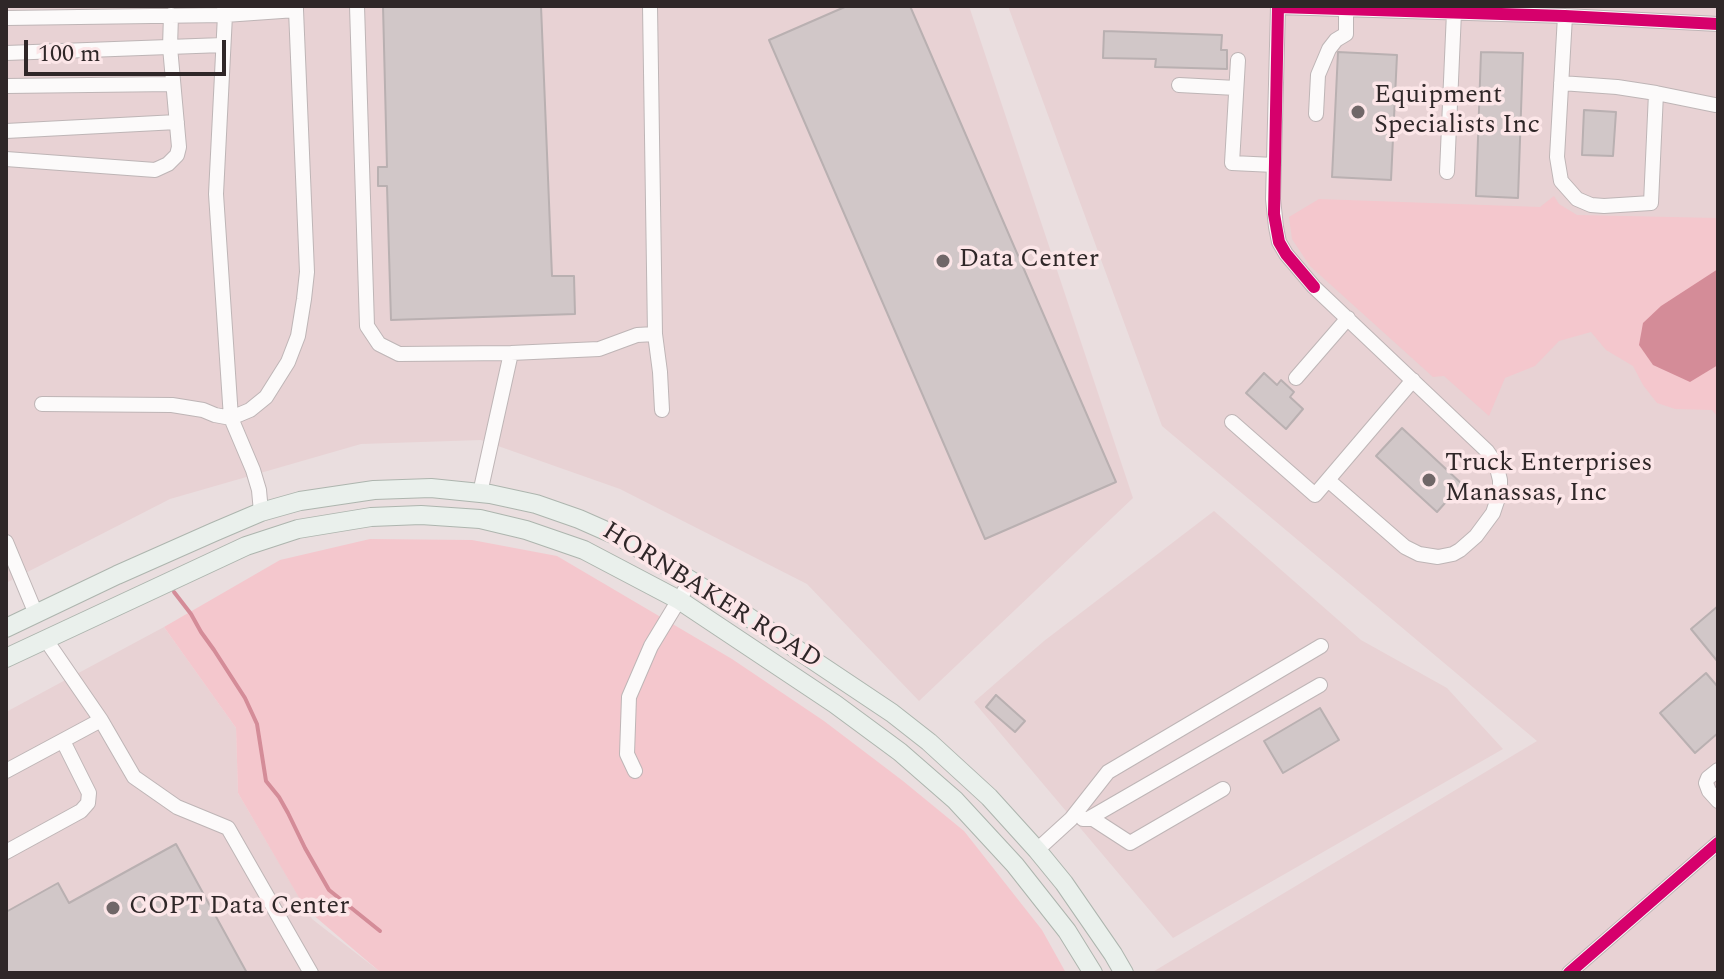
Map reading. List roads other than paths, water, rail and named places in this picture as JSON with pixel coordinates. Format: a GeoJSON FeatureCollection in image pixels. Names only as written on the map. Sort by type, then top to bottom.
{"type":"FeatureCollection","features":[{"type":"Feature","properties":{"kind":"main road","name":"HORNBAKER ROAD"},"geometry":{"type":"LineString","coordinates":[[6,628],[261,512],[300,501],[374,490],[431,488],[480,493],[536,504],[622,538],[843,679],[917,733],[989,797],[1037,850],[1064,883],[1124,973]]}},
{"type":"Feature","properties":{"kind":"main road","name":"HORNBAKER ROAD"},"geometry":{"type":"LineString","coordinates":[[6,658],[246,546],[298,529],[371,517],[421,515],[499,523],[584,550],[679,600],[900,752],[955,800],[997,843],[1067,931],[1093,973]]}},
{"type":"Feature","properties":{"kind":"main road"},"geometry":{"type":"LineString","coordinates":[[36,614],[46,640]]}},
{"type":"Feature","properties":{"kind":"street"},"geometry":{"type":"LineString","coordinates":[[357,6],[367,326],[379,344],[399,354],[511,353],[599,349],[637,335],[655,334]]}},
{"type":"Feature","properties":{"kind":"street"},"geometry":{"type":"LineString","coordinates":[[650,6],[655,334],[662,410]]}},
{"type":"Feature","properties":{"kind":"street"},"geometry":{"type":"LineString","coordinates":[[1328,480],[1405,547],[1419,554],[1438,557],[1453,554],[1468,544],[1493,513],[1500,492],[1496,464],[1487,451],[1314,287],[1279,242],[1274,214],[1278,6],[1718,24]]}},
{"type":"Feature","properties":{"kind":"street"},"geometry":{"type":"LineString","coordinates":[[6,18],[171,15],[296,8],[307,272],[298,336],[288,362],[266,397],[250,410],[231,418],[172,405],[42,404]]}},
{"type":"Feature","properties":{"kind":"street"},"geometry":{"type":"LineString","coordinates":[[1316,114],[1318,75],[1329,49],[1346,34],[1346,9]]}},
{"type":"Feature","properties":{"kind":"street"},"geometry":{"type":"LineString","coordinates":[[224,10],[216,194],[231,418],[253,470],[261,512]]}},
{"type":"Feature","properties":{"kind":"street"},"geometry":{"type":"LineString","coordinates":[[1447,172],[1454,12]]}},
{"type":"Feature","properties":{"kind":"street"},"geometry":{"type":"LineString","coordinates":[[6,159],[155,170],[168,164],[177,155],[179,147],[170,47],[171,15]]}},
{"type":"Feature","properties":{"kind":"street"},"geometry":{"type":"LineString","coordinates":[[1565,16],[1557,157],[1561,181],[1571,194],[1584,203],[1597,206],[1651,203],[1656,93]]}},
{"type":"Feature","properties":{"kind":"street"},"geometry":{"type":"LineString","coordinates":[[6,53],[223,45]]}},
{"type":"Feature","properties":{"kind":"street"},"geometry":{"type":"LineString","coordinates":[[1238,60],[1232,163],[1274,165]]}},
{"type":"Feature","properties":{"kind":"street"},"geometry":{"type":"LineString","coordinates":[[1561,83],[1617,87],[1715,105]]}},
{"type":"Feature","properties":{"kind":"street"},"geometry":{"type":"LineString","coordinates":[[6,86],[173,84]]}},
{"type":"Feature","properties":{"kind":"street"},"geometry":{"type":"LineString","coordinates":[[1179,85],[1236,88]]}},
{"type":"Feature","properties":{"kind":"street"},"geometry":{"type":"LineString","coordinates":[[6,131],[177,122]]}},
{"type":"Feature","properties":{"kind":"street"},"geometry":{"type":"LineString","coordinates":[[1296,378],[1348,318]]}},
{"type":"Feature","properties":{"kind":"street"},"geometry":{"type":"LineString","coordinates":[[480,493],[511,353]]}},
{"type":"Feature","properties":{"kind":"street"},"geometry":{"type":"LineString","coordinates":[[1232,422],[1315,495],[1413,380]]}},
{"type":"Feature","properties":{"kind":"street"},"geometry":{"type":"LineString","coordinates":[[6,542],[36,614]]}},
{"type":"Feature","properties":{"kind":"street"},"geometry":{"type":"LineString","coordinates":[[635,771],[627,754],[629,697],[651,646],[691,580]]}},
{"type":"Feature","properties":{"kind":"street"},"geometry":{"type":"LineString","coordinates":[[46,640],[101,720],[134,777],[177,807],[228,828],[311,973]]}},
{"type":"Feature","properties":{"kind":"street"},"geometry":{"type":"LineString","coordinates":[[1037,850],[1071,819],[1108,772],[1321,646]]}},
{"type":"Feature","properties":{"kind":"street"},"geometry":{"type":"LineString","coordinates":[[1088,819],[1320,685]]}},
{"type":"Feature","properties":{"kind":"street"},"geometry":{"type":"LineString","coordinates":[[6,771],[101,720]]}},
{"type":"Feature","properties":{"kind":"street"},"geometry":{"type":"LineString","coordinates":[[6,852],[81,811],[88,803],[89,793],[63,741]]}},
{"type":"Feature","properties":{"kind":"street"},"geometry":{"type":"LineString","coordinates":[[1718,770],[1706,783],[1718,801]]}},
{"type":"Feature","properties":{"kind":"street"},"geometry":{"type":"LineString","coordinates":[[1071,819],[1093,819],[1130,843],[1223,789]]}},
{"type":"Feature","properties":{"kind":"street"},"geometry":{"type":"LineString","coordinates":[[1569,973],[1718,843]]}},
{"type":"Feature","properties":{"kind":"waterway"},"geometry":{"type":"LineString","coordinates":[[174,592],[245,698],[257,724],[266,781],[279,797],[329,890],[380,931]]}},
{"type":"Feature","properties":{"kind":"place","name":"Equipment Specialists Inc"},"geometry":{"type":"Point","coordinates":[1358,112]}},
{"type":"Feature","properties":{"kind":"place","name":"Data Center"},"geometry":{"type":"Point","coordinates":[943,261]}},
{"type":"Feature","properties":{"kind":"place","name":"Truck Enterprises Manassas, Inc"},"geometry":{"type":"Point","coordinates":[1429,480]}},
{"type":"Feature","properties":{"kind":"place","name":"COPT Data Center"},"geometry":{"type":"Point","coordinates":[113,908]}}]}
